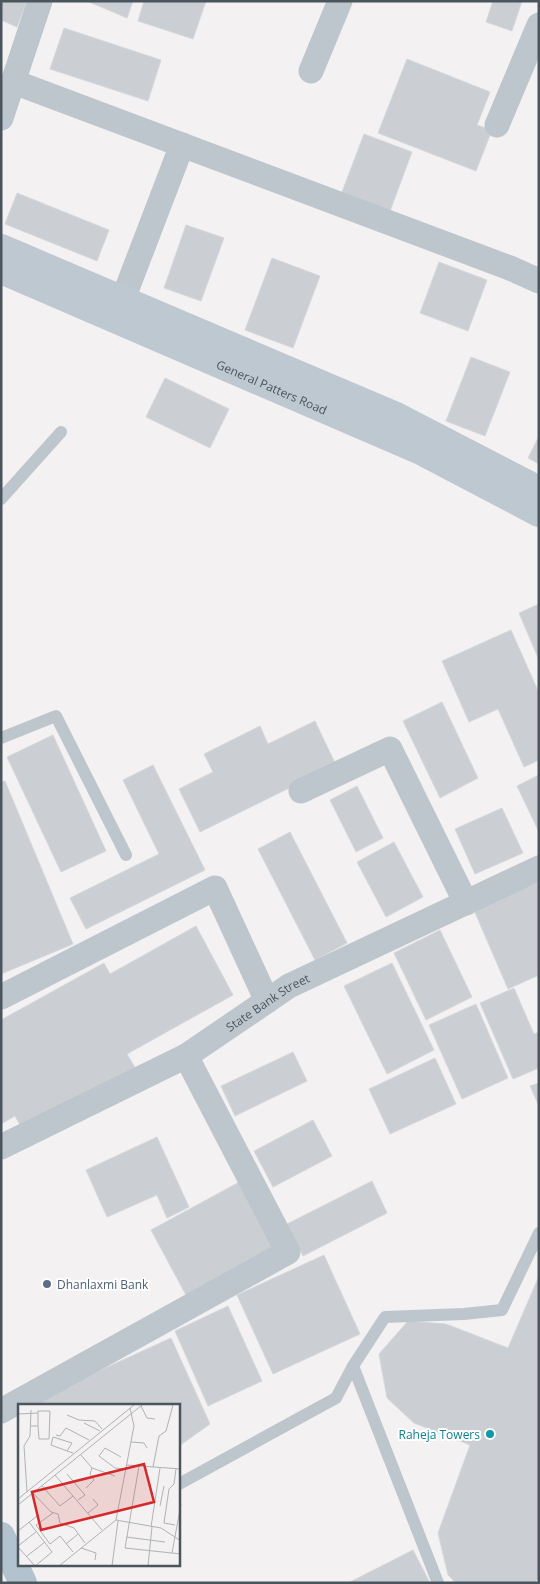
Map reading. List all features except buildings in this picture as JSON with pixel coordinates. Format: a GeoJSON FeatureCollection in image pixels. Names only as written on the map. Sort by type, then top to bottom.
{"type":"FeatureCollection","features":[{"type":"Feature","properties":{"kind":"main road","name":"General Patters Road"},"geometry":{"type":"LineString","coordinates":[[3,268],[122,298],[396,416],[539,490]]}},
{"type":"Feature","properties":{"kind":"main road","name":"General Patters Road"},"geometry":{"type":"LineString","coordinates":[[3,268],[424,452],[539,513]]}},
{"type":"Feature","properties":{"kind":"main road"},"geometry":{"type":"LineString","coordinates":[[1,1536],[18,1564]]}},
{"type":"Feature","properties":{"kind":"street"},"geometry":{"type":"LineString","coordinates":[[1,118],[40,1]]}},
{"type":"Feature","properties":{"kind":"street"},"geometry":{"type":"LineString","coordinates":[[311,71],[340,1]]}},
{"type":"Feature","properties":{"kind":"street"},"geometry":{"type":"LineString","coordinates":[[497,126],[539,25]]}},
{"type":"Feature","properties":{"kind":"street"},"geometry":{"type":"LineString","coordinates":[[14,82],[510,268],[539,281]]}},
{"type":"Feature","properties":{"kind":"street"},"geometry":{"type":"LineString","coordinates":[[122,298],[182,145]]}},
{"type":"Feature","properties":{"kind":"street"},"geometry":{"type":"LineString","coordinates":[[301,791],[390,749],[466,902]]}},
{"type":"Feature","properties":{"kind":"street","name":"State Bank Street"},"geometry":{"type":"LineString","coordinates":[[1,1147],[186,1056],[289,986],[539,868]]}},
{"type":"Feature","properties":{"kind":"street"},"geometry":{"type":"LineString","coordinates":[[1,997],[215,888],[267,1001]]}},
{"type":"Feature","properties":{"kind":"street"},"geometry":{"type":"LineString","coordinates":[[1,1411],[288,1252],[186,1056]]}},
{"type":"Feature","properties":{"kind":"lane"},"geometry":{"type":"LineString","coordinates":[[1,499],[61,432]]}},
{"type":"Feature","properties":{"kind":"lane"},"geometry":{"type":"LineString","coordinates":[[1,738],[56,716],[126,855]]}},
{"type":"Feature","properties":{"kind":"lane"},"geometry":{"type":"LineString","coordinates":[[180,1483],[336,1398],[353,1366],[385,1316],[464,1314],[502,1310],[539,1233]]}},
{"type":"Feature","properties":{"kind":"lane"},"geometry":{"type":"LineString","coordinates":[[353,1366],[438,1583]]}},
{"type":"Feature","properties":{"kind":"place","name":"Dhanlaxmi Bank"},"geometry":{"type":"Point","coordinates":[47,1284]}},
{"type":"Feature","properties":{"kind":"place","name":"Raheja Towers"},"geometry":{"type":"Point","coordinates":[490,1434]}}]}
